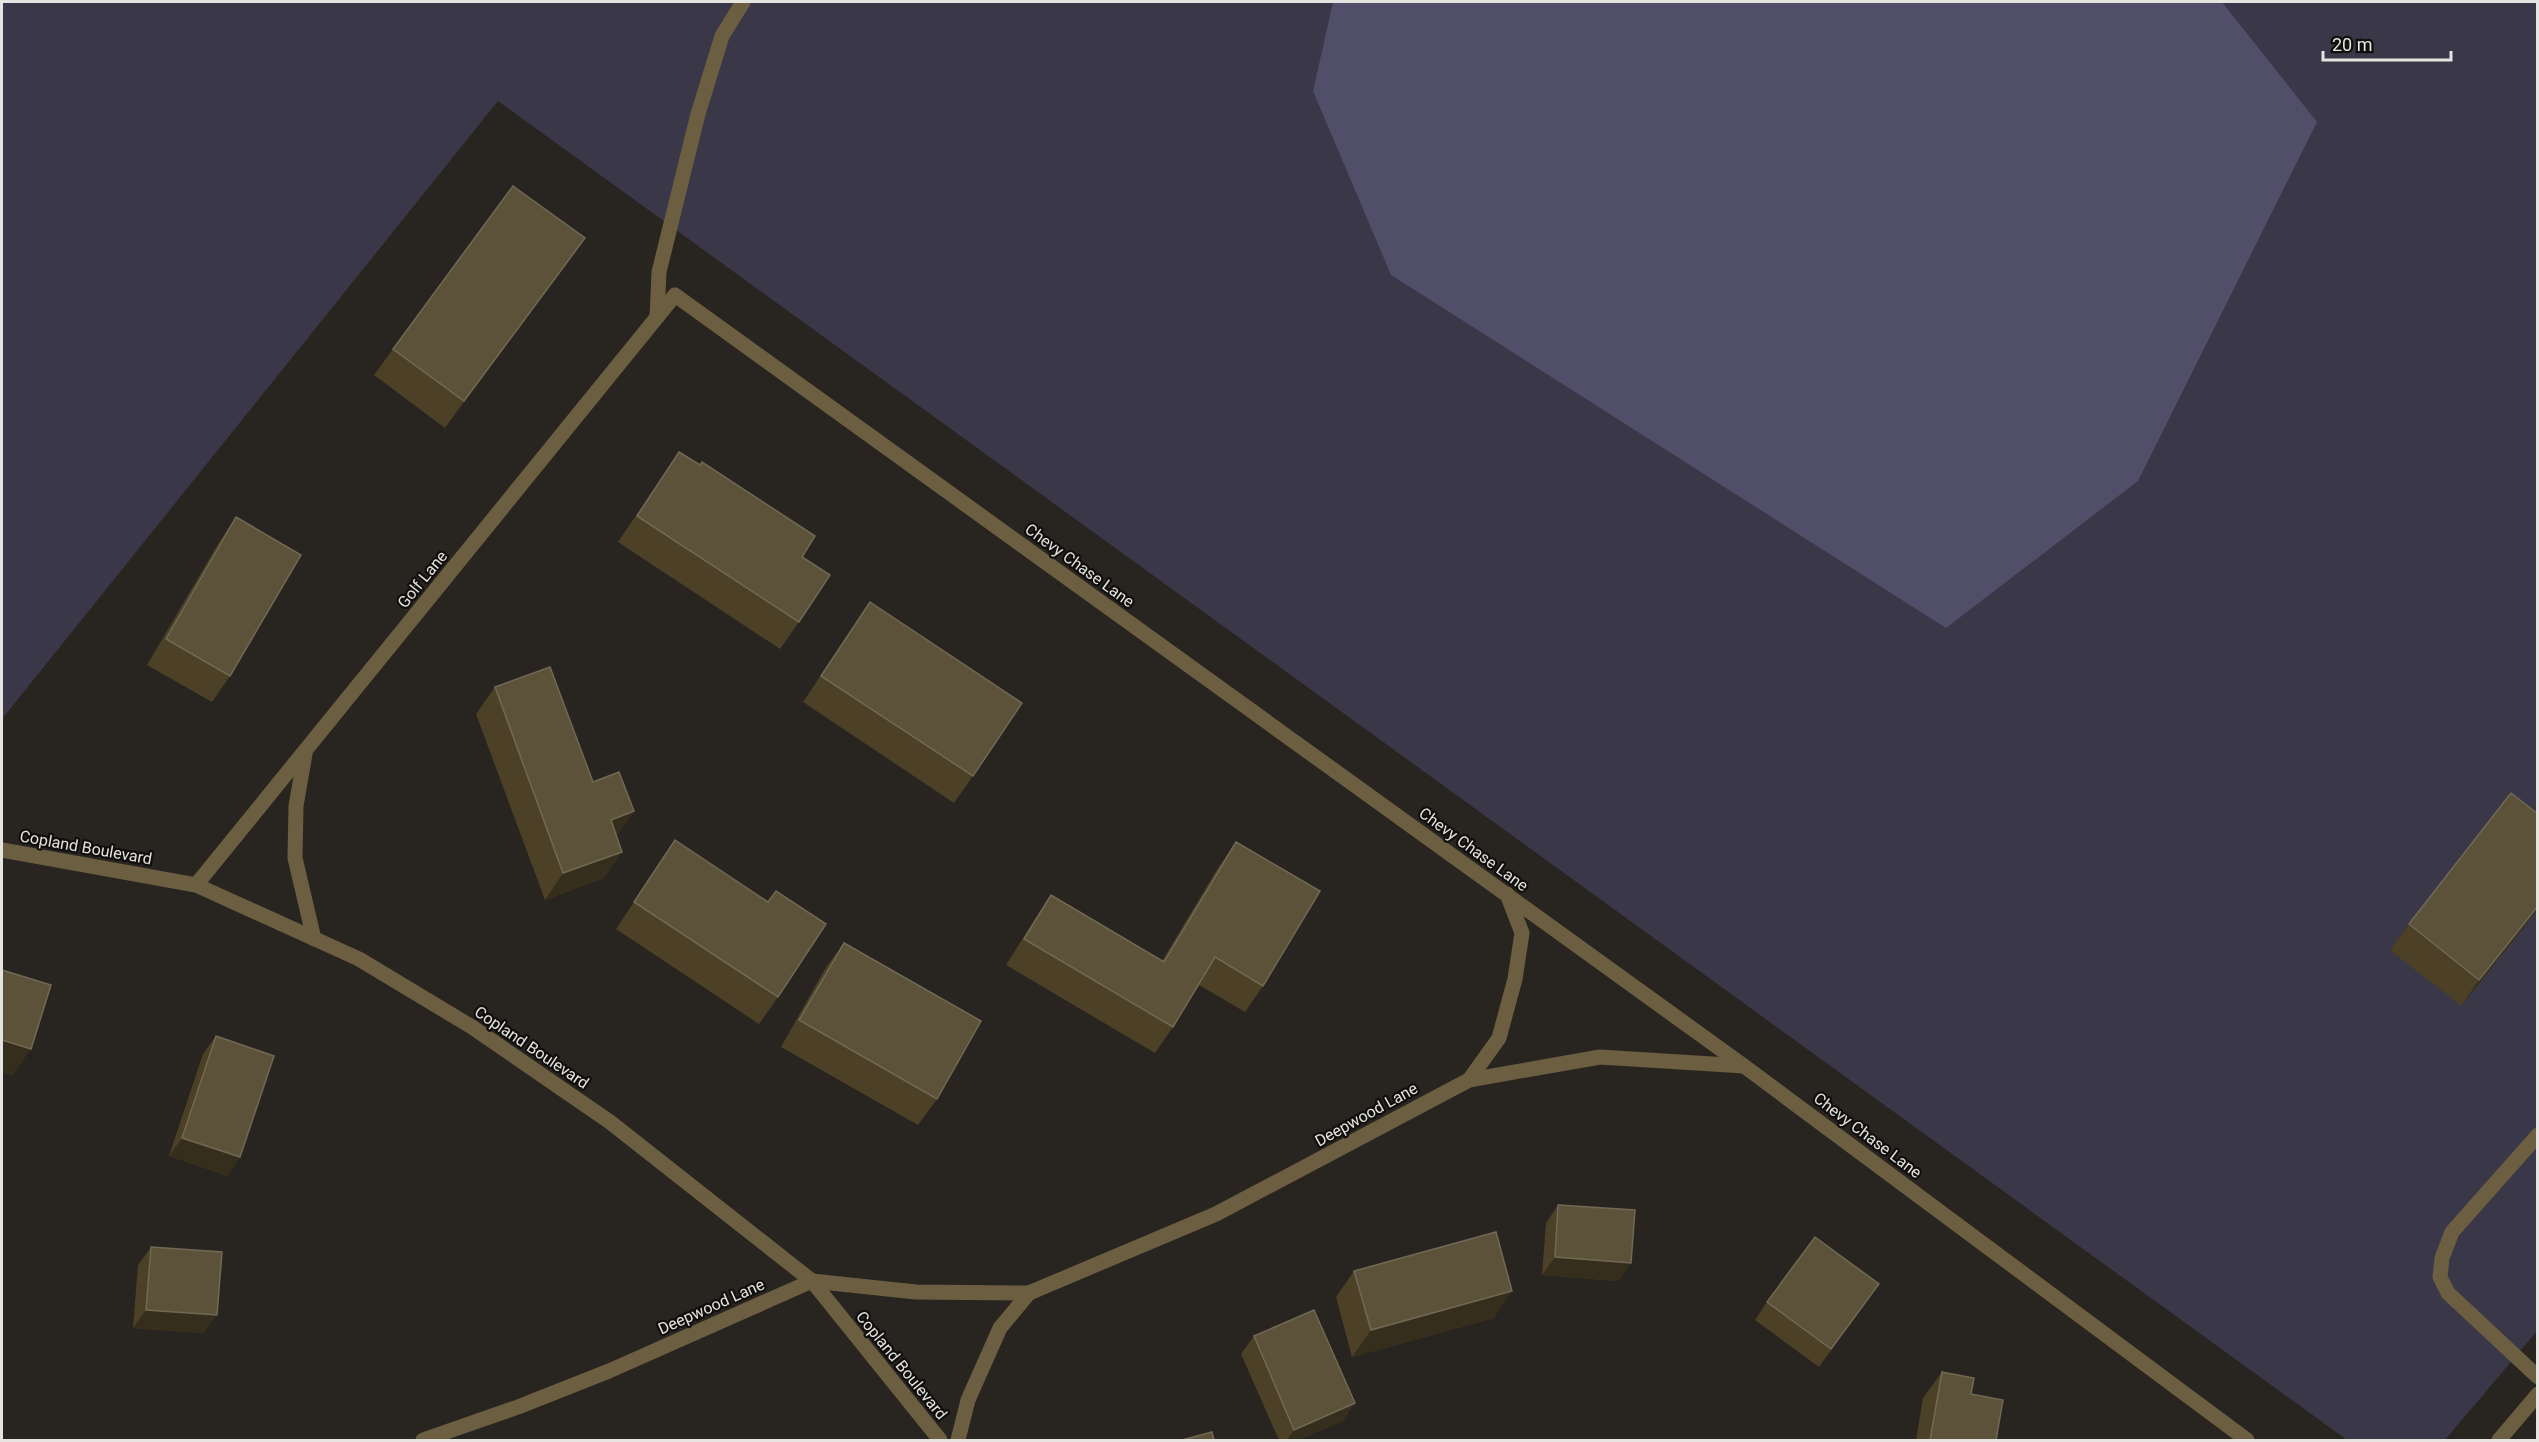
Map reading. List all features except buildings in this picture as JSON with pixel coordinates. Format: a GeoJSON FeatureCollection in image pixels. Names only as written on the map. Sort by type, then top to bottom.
{"type":"FeatureCollection","features":[{"type":"Feature","properties":{"kind":"street"},"geometry":{"type":"LineString","coordinates":[[657,317],[659,272],[698,114],[722,36],[743,2]]}},
{"type":"Feature","properties":{"kind":"street","name":"Golf Lane"},"geometry":{"type":"LineString","coordinates":[[196,885],[675,295]]}},
{"type":"Feature","properties":{"kind":"street","name":"Chevy Chase Lane"},"geometry":{"type":"LineString","coordinates":[[675,295],[1744,1066],[2247,1440]]}},
{"type":"Feature","properties":{"kind":"street"},"geometry":{"type":"LineString","coordinates":[[305,751],[296,806],[295,858],[314,939]]}},
{"type":"Feature","properties":{"kind":"street","name":"Copland Boulevard"},"geometry":{"type":"LineString","coordinates":[[2,850],[196,885],[358,959],[472,1027],[610,1122],[812,1281],[940,1440]]}},
{"type":"Feature","properties":{"kind":"street"},"geometry":{"type":"LineString","coordinates":[[1469,1080],[1499,1038],[1515,979],[1522,933],[1507,894]]}},
{"type":"Feature","properties":{"kind":"street","name":"Deepwood Lane"},"geometry":{"type":"LineString","coordinates":[[423,1440],[518,1407],[609,1371],[812,1281],[916,1292],[1029,1293],[1216,1214],[1469,1080],[1600,1058],[1744,1066]]}},
{"type":"Feature","properties":{"kind":"street"},"geometry":{"type":"LineString","coordinates":[[2538,1135],[2452,1232],[2442,1258],[2440,1277],[2448,1293],[2538,1377]]}},
{"type":"Feature","properties":{"kind":"street","name":"Deepwood Lane"},"geometry":{"type":"LineString","coordinates":[[957,1440],[968,1400],[1000,1328],[1029,1293]]}},
{"type":"Feature","properties":{"kind":"street"},"geometry":{"type":"LineString","coordinates":[[2499,1440],[2538,1394]]}},
{"type":"Feature","properties":{"kind":"shaded area"},"geometry":{"type":"Polygon","coordinates":[[[2,2],[2537,2],[2537,1331],[2445,1440],[2347,1440],[498,101],[2,719],[2,2]]]}},
{"type":"Feature","properties":{"kind":"shaded area"},"geometry":{"type":"Polygon","coordinates":[[[1333,2],[2222,2],[2317,122],[2138,481],[1946,628],[1391,275],[1313,91],[1333,2]]]}}]}
